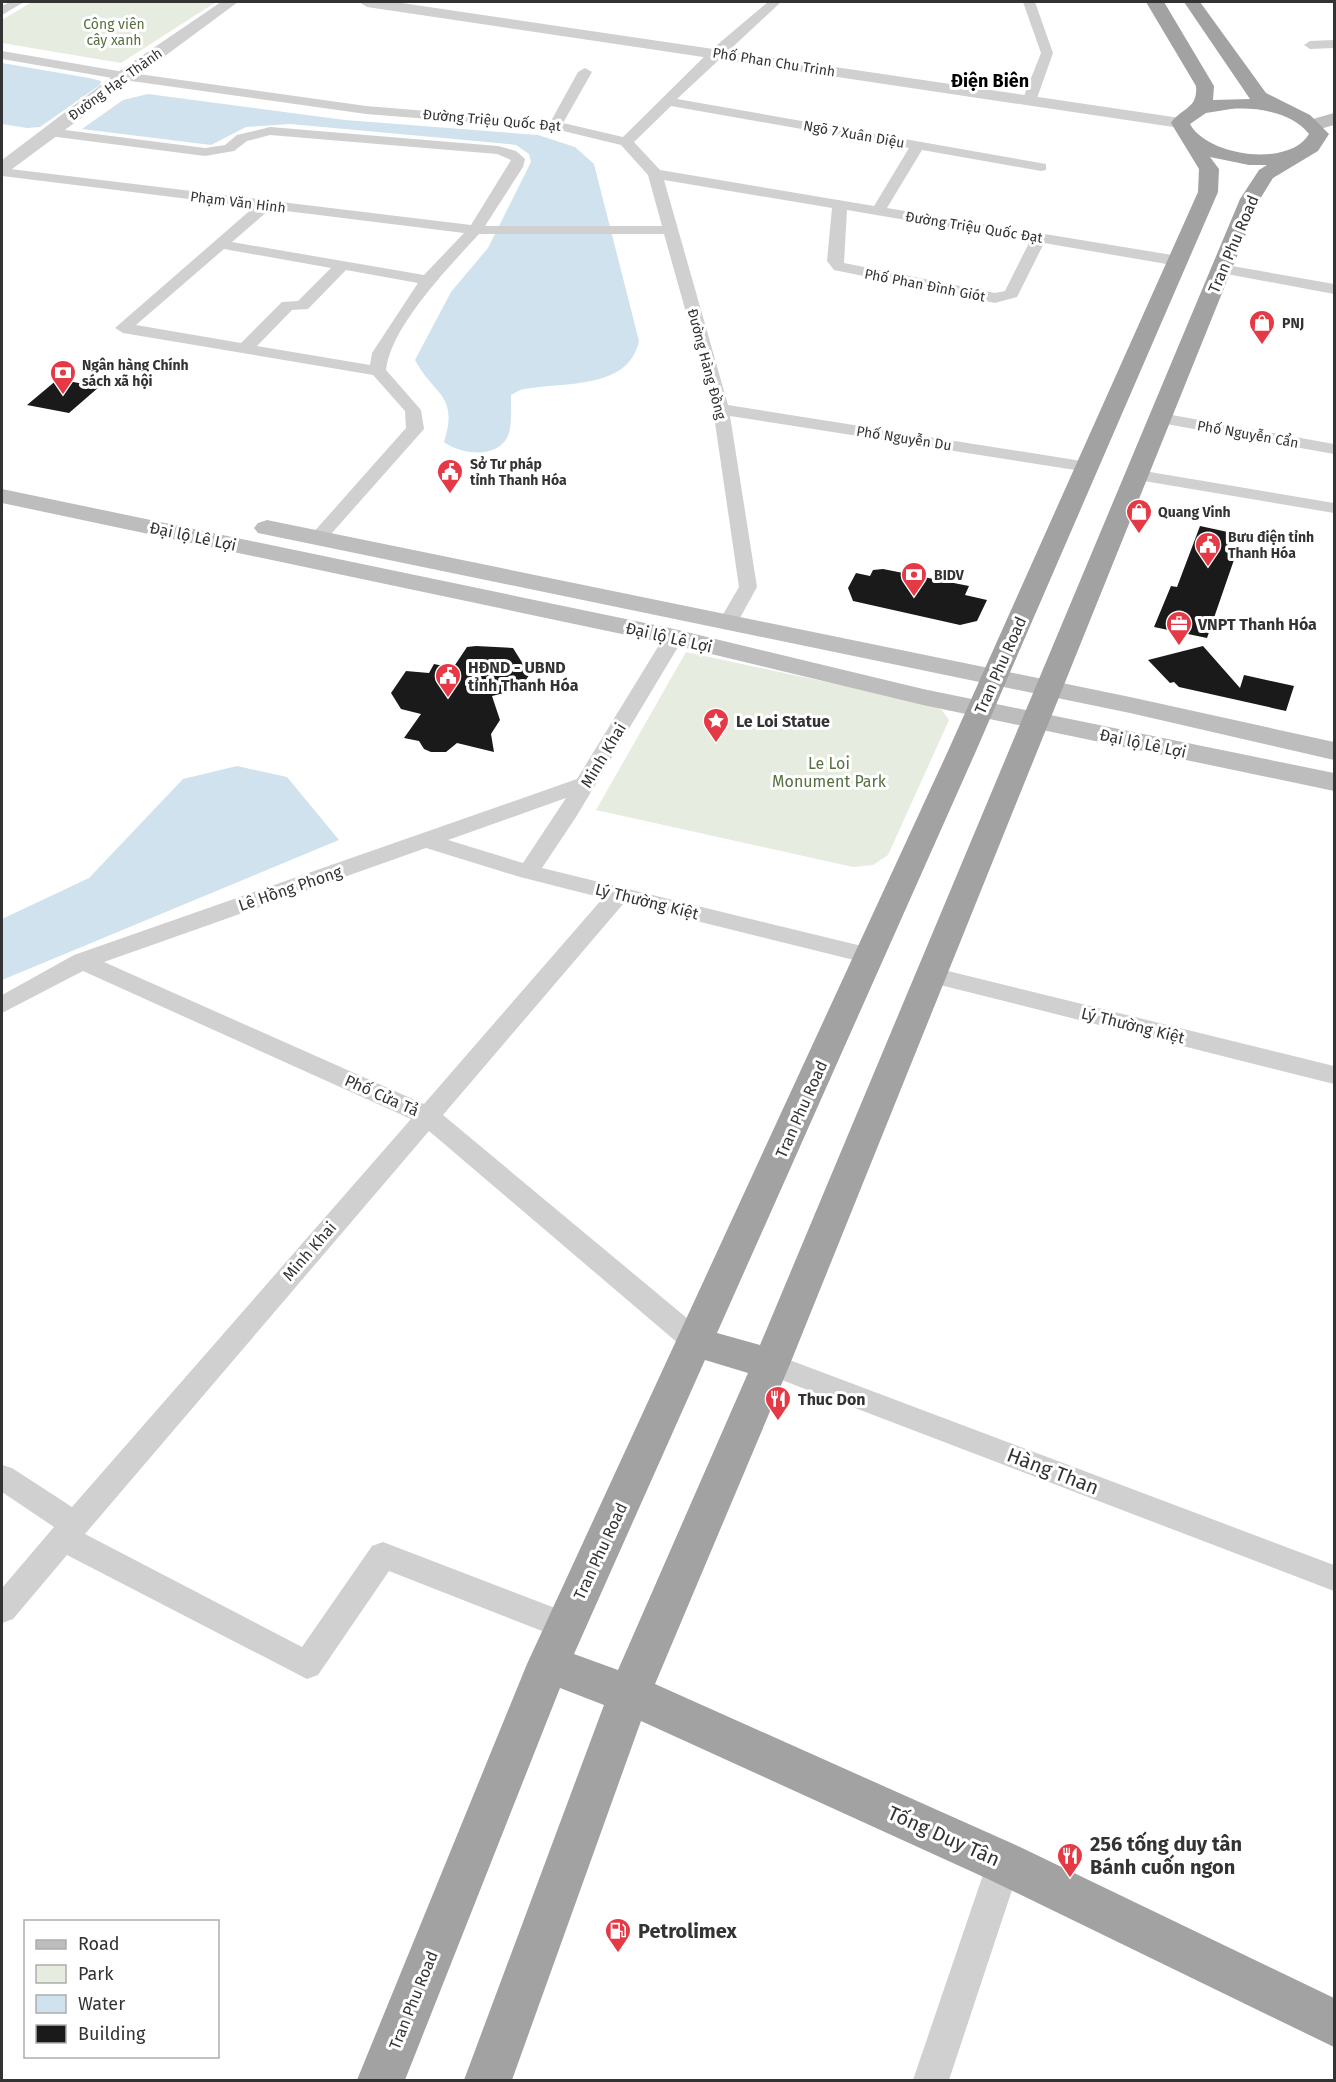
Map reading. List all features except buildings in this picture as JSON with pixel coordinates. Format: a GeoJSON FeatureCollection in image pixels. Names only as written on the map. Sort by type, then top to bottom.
{"type":"FeatureCollection","features":[{"type":"Feature","properties":{"kind":"highway"},"geometry":{"type":"LineString","coordinates":[[1155,2],[1206,86],[1206,97],[1199,109]]}},
{"type":"Feature","properties":{"kind":"highway"},"geometry":{"type":"LineString","coordinates":[[1192,2],[1248,85],[1259,97],[1313,125]]}},
{"type":"Feature","properties":{"kind":"highway"},"geometry":{"type":"LineString","coordinates":[[1282,110],[1239,104],[1199,109],[1186,115],[1185,132],[1206,150],[1237,158],[1272,160],[1293,157]]}},
{"type":"Feature","properties":{"kind":"highway","name":"Tran Phu Road"},"geometry":{"type":"LineString","coordinates":[[488,2080],[629,1694],[771,1364],[1051,689],[1221,269],[1255,190],[1266,174],[1318,143],[1319,134],[1313,125]]}},
{"type":"Feature","properties":{"kind":"highway","name":"Tran Phu Road"},"geometry":{"type":"LineString","coordinates":[[381,2080],[556,1645],[870,956],[1208,192],[1209,169],[1185,132]]}},
{"type":"Feature","properties":{"kind":"highway"},"geometry":{"type":"LineString","coordinates":[[1137,356],[1183,365]]}},
{"type":"Feature","properties":{"kind":"highway"},"geometry":{"type":"LineString","coordinates":[[696,1342],[771,1364]]}},
{"type":"Feature","properties":{"kind":"highway","name":"Tống Duy Tân"},"geometry":{"type":"LineString","coordinates":[[556,1645],[629,1694],[1004,1863],[1335,2023]]}},
{"type":"Feature","properties":{"kind":"main road"},"geometry":{"type":"LineString","coordinates":[[1313,125],[1335,119]]}},
{"type":"Feature","properties":{"kind":"main road","name":"Đại lộ Lê Lợi"},"geometry":{"type":"LineString","coordinates":[[2,474],[995,677],[1335,751]]}},
{"type":"Feature","properties":{"kind":"main road","name":"Đại lộ Lê Lợi"},"geometry":{"type":"LineString","coordinates":[[2,496],[674,637],[980,709],[1335,782]]}},
{"type":"Feature","properties":{"kind":"main road"},"geometry":{"type":"LineString","coordinates":[[151,527],[168,508]]}},
{"type":"Feature","properties":{"kind":"street"},"geometry":{"type":"LineString","coordinates":[[2,11],[18,2]]}},
{"type":"Feature","properties":{"kind":"street","name":"Đường Hạc Thành"},"geometry":{"type":"LineString","coordinates":[[2,170],[124,76],[230,2]]}},
{"type":"Feature","properties":{"kind":"street","name":"Phố Phan Chu Trinh"},"geometry":{"type":"LineString","coordinates":[[368,2],[1029,101],[1185,132]]}},
{"type":"Feature","properties":{"kind":"street"},"geometry":{"type":"LineString","coordinates":[[655,174],[626,142],[716,53],[775,2]]}},
{"type":"Feature","properties":{"kind":"street"},"geometry":{"type":"LineString","coordinates":[[1029,2],[1047,53],[1029,101]]}},
{"type":"Feature","properties":{"kind":"street"},"geometry":{"type":"LineString","coordinates":[[1310,45],[1335,44]]}},
{"type":"Feature","properties":{"kind":"street","name":"Đường Triệu Quốc Đạt"},"geometry":{"type":"LineString","coordinates":[[2,55],[362,113],[555,124],[626,142]]}},
{"type":"Feature","properties":{"kind":"street"},"geometry":{"type":"LineString","coordinates":[[555,124],[585,72]]}},
{"type":"Feature","properties":{"kind":"street","name":"Ngõ 7 Xuân Diệu"},"geometry":{"type":"LineString","coordinates":[[668,101],[1041,167]]}},
{"type":"Feature","properties":{"kind":"street"},"geometry":{"type":"LineString","coordinates":[[341,137],[362,113]]}},
{"type":"Feature","properties":{"kind":"street"},"geometry":{"type":"LineString","coordinates":[[49,132],[205,152],[223,150],[242,138],[270,131],[511,153],[518,159],[516,167],[476,230],[428,280],[380,353],[378,371]]}},
{"type":"Feature","properties":{"kind":"street"},"geometry":{"type":"LineString","coordinates":[[878,211],[918,145]]}},
{"type":"Feature","properties":{"kind":"street","name":"Phạm Văn Hinh"},"geometry":{"type":"LineString","coordinates":[[2,170],[476,230],[671,230]]}},
{"type":"Feature","properties":{"kind":"street","name":"Đường Triệu Quốc Đạt"},"geometry":{"type":"LineString","coordinates":[[655,174],[1178,261]]}},
{"type":"Feature","properties":{"kind":"street","name":"Đường Hàng Đồng"},"geometry":{"type":"LineString","coordinates":[[655,174],[721,409],[748,587],[728,623]]}},
{"type":"Feature","properties":{"kind":"street"},"geometry":{"type":"LineString","coordinates":[[266,205],[123,328],[378,371],[413,410],[415,429],[318,538]]}},
{"type":"Feature","properties":{"kind":"street","name":"Phố Phan Đình Giót"},"geometry":{"type":"LineString","coordinates":[[840,205],[835,261],[839,267],[995,298],[1011,294],[1039,237]]}},
{"type":"Feature","properties":{"kind":"street"},"geometry":{"type":"LineString","coordinates":[[220,244],[428,280]]}},
{"type":"Feature","properties":{"kind":"street"},"geometry":{"type":"LineString","coordinates":[[244,349],[288,305],[302,306],[344,265]]}},
{"type":"Feature","properties":{"kind":"street"},"geometry":{"type":"LineString","coordinates":[[1221,269],[1335,289]]}},
{"type":"Feature","properties":{"kind":"street","name":"Phố Nguyễn Du"},"geometry":{"type":"LineString","coordinates":[[721,409],[1088,467]]}},
{"type":"Feature","properties":{"kind":"street","name":"Phố Nguyễn Cẩn"},"geometry":{"type":"LineString","coordinates":[[1161,418],[1335,449]]}},
{"type":"Feature","properties":{"kind":"street"},"geometry":{"type":"LineString","coordinates":[[1138,475],[1335,508]]}},
{"type":"Feature","properties":{"kind":"street","name":"Minh Khai"},"geometry":{"type":"LineString","coordinates":[[528,872],[585,784],[674,637]]}},
{"type":"Feature","properties":{"kind":"street","name":"Lê Hồng Phong"},"geometry":{"type":"LineString","coordinates":[[2,1005],[82,961],[585,784]]}},
{"type":"Feature","properties":{"kind":"street","name":"Lý Thường Kiệt"},"geometry":{"type":"LineString","coordinates":[[425,840],[528,872],[870,956]]}},
{"type":"Feature","properties":{"kind":"street","name":"Minh Khai"},"geometry":{"type":"LineString","coordinates":[[2,1609],[619,894]]}},
{"type":"Feature","properties":{"kind":"street","name":"Phố Cửa Tả"},"geometry":{"type":"LineString","coordinates":[[82,961],[426,1115],[696,1342]]}},
{"type":"Feature","properties":{"kind":"street","name":"Lý Thường Kiệt"},"geometry":{"type":"LineString","coordinates":[[932,975],[1335,1075]]}},
{"type":"Feature","properties":{"kind":"street","name":"Hàng Than"},"geometry":{"type":"LineString","coordinates":[[771,1364],[1335,1578]]}},
{"type":"Feature","properties":{"kind":"street"},"geometry":{"type":"LineString","coordinates":[[2,1477],[68,1531],[307,1665],[383,1555],[556,1645]]}},
{"type":"Feature","properties":{"kind":"street"},"geometry":{"type":"LineString","coordinates":[[931,2080],[1004,1863]]}},
{"type":"Feature","properties":{"kind":"green space","name":"Công viên cây xanh"},"geometry":{"type":"Polygon","coordinates":[[[32,2],[216,2],[121,63],[2,43],[2,20],[32,2]]]}},
{"type":"Feature","properties":{"kind":"green space","name":"Le Loi Monument Park"},"geometry":{"type":"Polygon","coordinates":[[[686,652],[925,703],[942,710],[949,720],[888,855],[873,865],[853,867],[596,810],[686,652]]]}},
{"type":"Feature","properties":{"kind":"water"},"geometry":{"type":"Polygon","coordinates":[[[2,63],[101,81],[100,85],[40,127],[27,128],[2,124],[2,63]]]}},
{"type":"Feature","properties":{"kind":"water"},"geometry":{"type":"Polygon","coordinates":[[[148,94],[345,120],[538,135],[575,147],[594,164],[639,341],[632,357],[621,369],[607,377],[520,390],[511,395],[509,433],[497,448],[470,452],[451,446],[444,442],[448,426],[446,404],[415,360],[451,292],[488,248],[531,162],[529,154],[516,145],[290,124],[246,127],[211,145],[82,129],[123,100],[148,94]]]}},
{"type":"Feature","properties":{"kind":"water"},"geometry":{"type":"Polygon","coordinates":[[[237,766],[287,777],[339,840],[2,980],[2,919],[89,878],[183,779],[237,766]]]}},
{"type":"Feature","properties":{"kind":"place","name":"PNJ"},"geometry":{"type":"Point","coordinates":[1262,346]}},
{"type":"Feature","properties":{"kind":"place","name":"Ngân hàng Chính sách xã hội"},"geometry":{"type":"Point","coordinates":[63,396]}},
{"type":"Feature","properties":{"kind":"place","name":"Sở Tư pháp tỉnh Thanh Hóa"},"geometry":{"type":"Point","coordinates":[450,495]}},
{"type":"Feature","properties":{"kind":"place","name":"Quang Vinh"},"geometry":{"type":"Point","coordinates":[1139,535]}},
{"type":"Feature","properties":{"kind":"place","name":"Bưu điện tỉnh Thanh Hóa"},"geometry":{"type":"Point","coordinates":[1208,568]}},
{"type":"Feature","properties":{"kind":"place","name":"BIDV"},"geometry":{"type":"Point","coordinates":[914,598]}},
{"type":"Feature","properties":{"kind":"place","name":"VNPT Thanh Hóa"},"geometry":{"type":"Point","coordinates":[1179,647]}},
{"type":"Feature","properties":{"kind":"place","name":"HĐND - UBND tỉnh Thanh Hóa"},"geometry":{"type":"Point","coordinates":[448,699]}},
{"type":"Feature","properties":{"kind":"place","name":"Le Loi Statue"},"geometry":{"type":"Point","coordinates":[716,744]}},
{"type":"Feature","properties":{"kind":"place","name":"Thuc Don"},"geometry":{"type":"Point","coordinates":[778,1422]}},
{"type":"Feature","properties":{"kind":"place","name":"256 tống duy tân Bánh cuốn ngon"},"geometry":{"type":"Point","coordinates":[1070,1879]}},
{"type":"Feature","properties":{"kind":"place","name":"Petrolimex"},"geometry":{"type":"Point","coordinates":[618,1954]}},
{"type":"Feature","properties":{"kind":"district","name":"Điện Biên"},"geometry":{"type":"Point","coordinates":[990,81]}}]}
